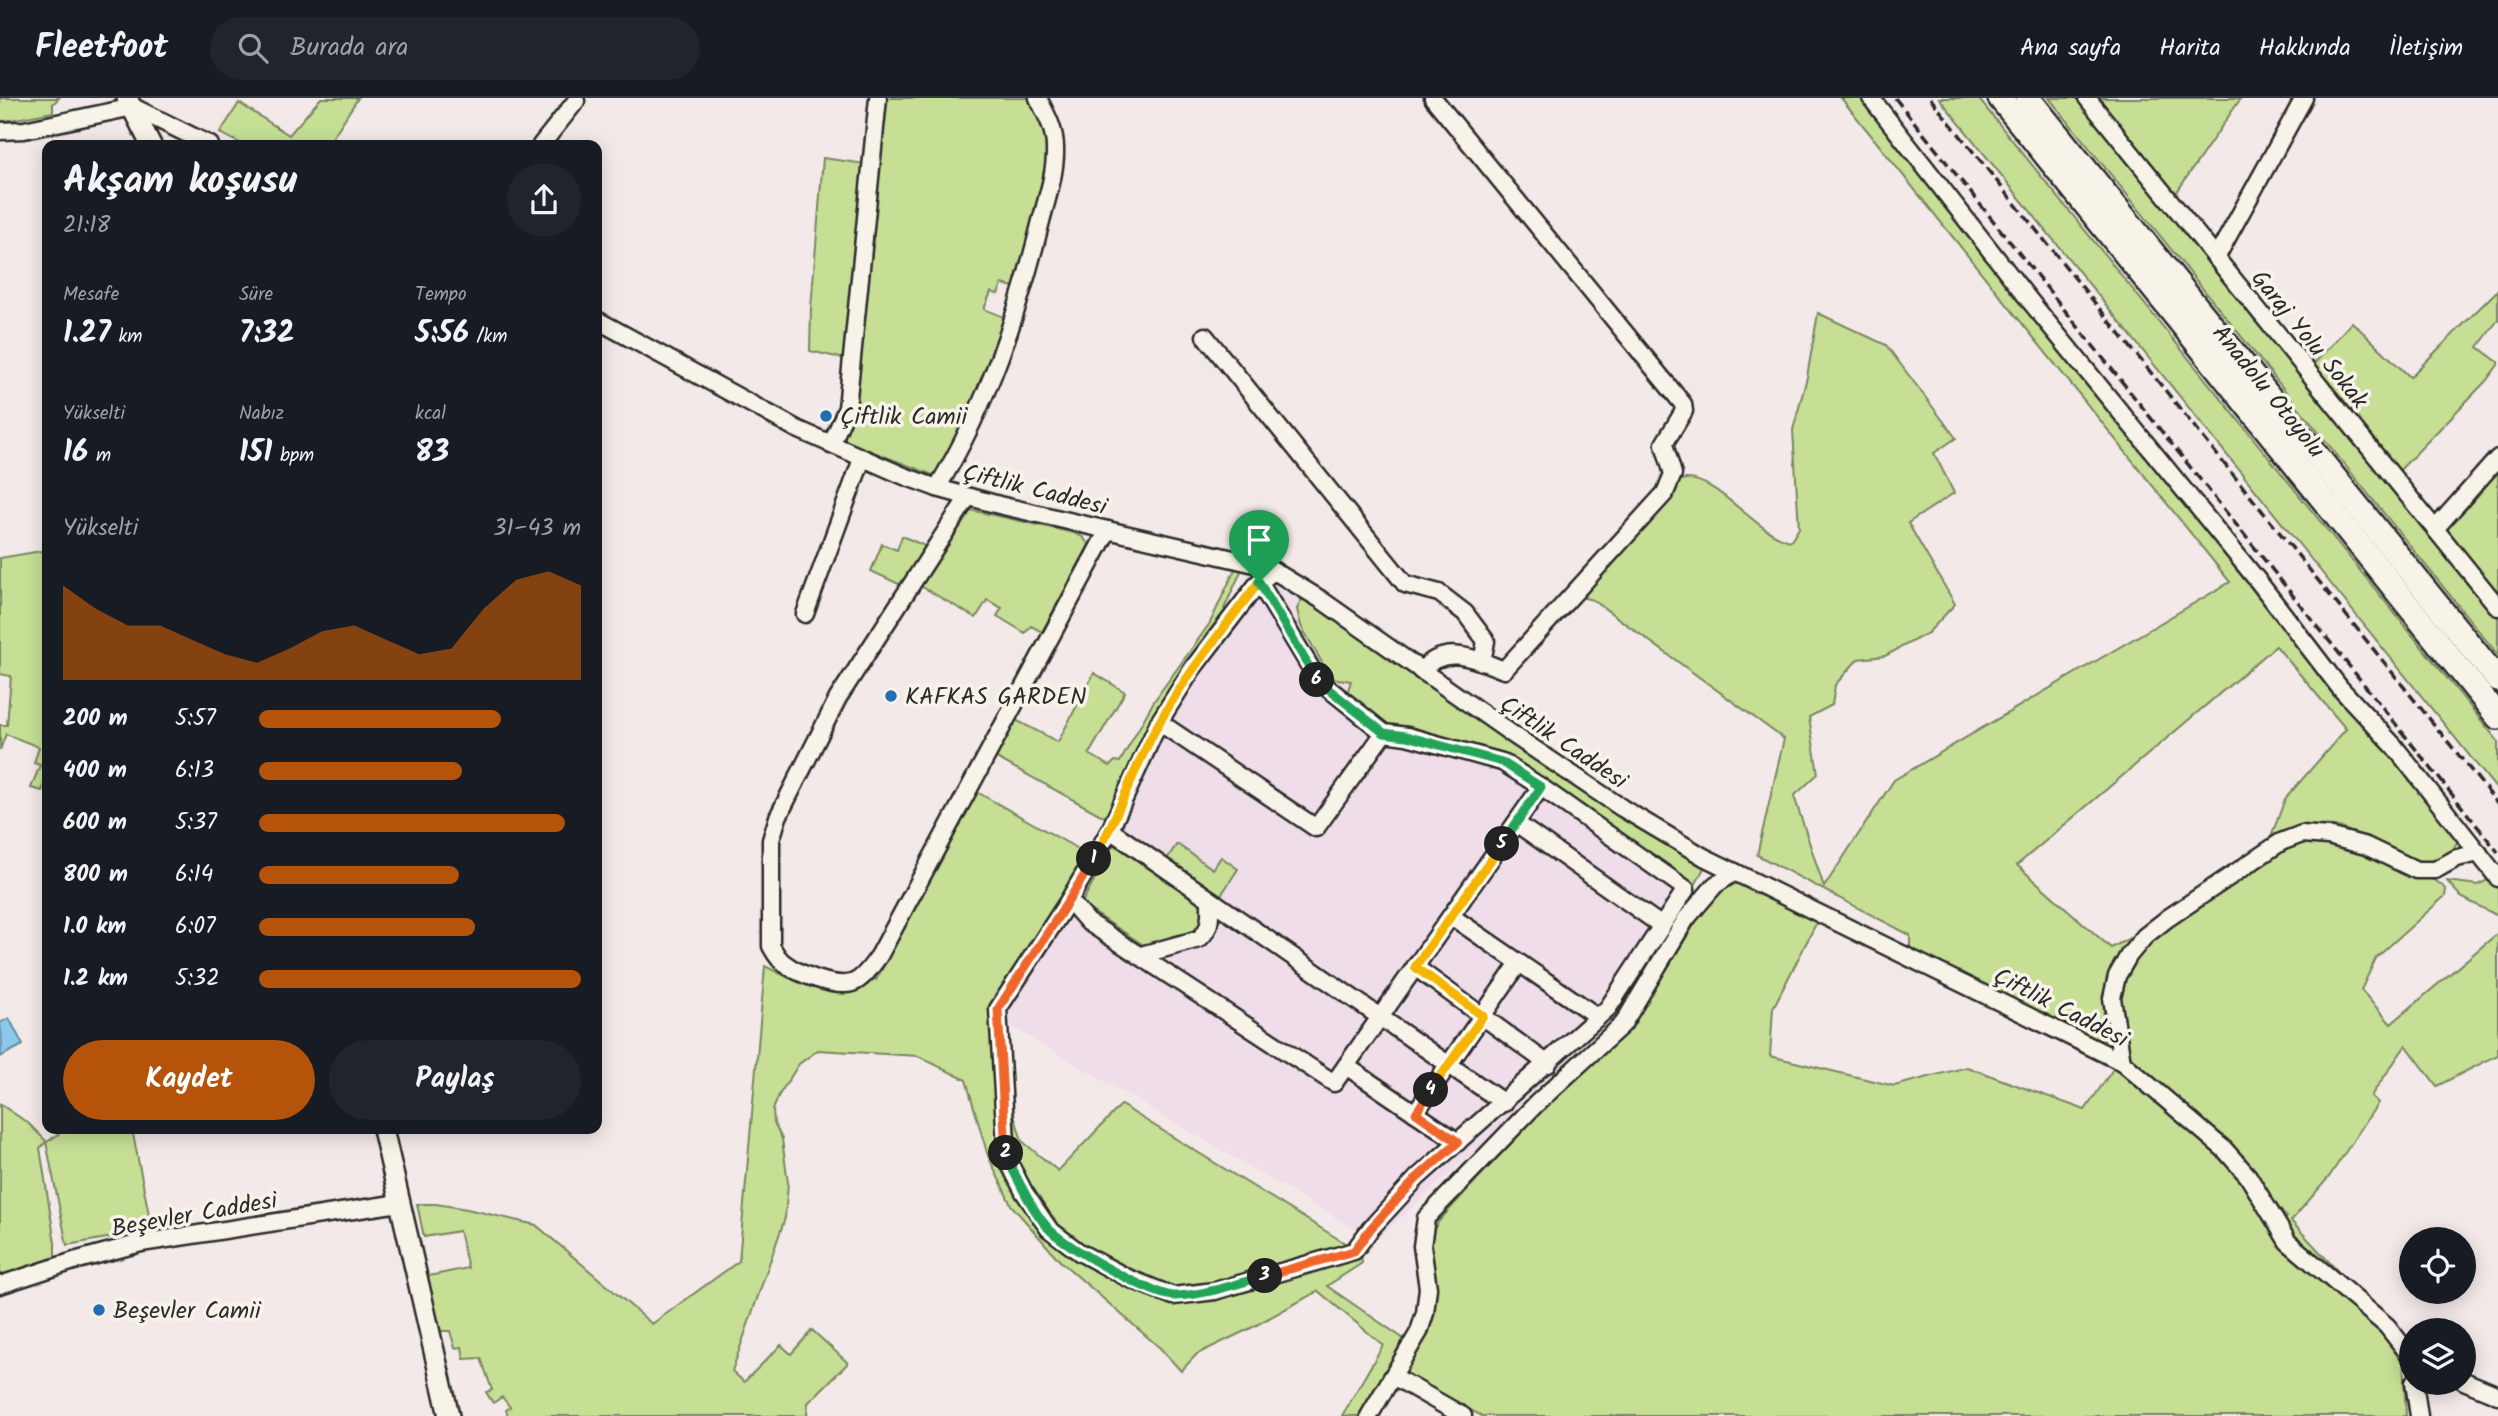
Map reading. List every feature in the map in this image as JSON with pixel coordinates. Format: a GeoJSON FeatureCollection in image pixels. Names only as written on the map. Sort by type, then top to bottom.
{"type":"FeatureCollection","features":[{"type":"Feature","properties":{"kind":"highway","name":"Anadolu Otoyolu"},"geometry":{"type":"LineString","coordinates":[[2000,98],[2498,717]]}},
{"type":"Feature","properties":{"kind":"highway","name":"Anadolu Otoyolu"},"geometry":{"type":"LineString","coordinates":[[2028,98],[2498,680]]}},
{"type":"Feature","properties":{"kind":"main road"},"geometry":{"type":"LineString","coordinates":[[130,103],[148,140]]}},
{"type":"Feature","properties":{"kind":"main road"},"geometry":{"type":"LineString","coordinates":[[384,1134],[449,1416]]}},
{"type":"Feature","properties":{"kind":"street"},"geometry":{"type":"LineString","coordinates":[[831,445],[847,408],[878,98]]}},
{"type":"Feature","properties":{"kind":"street"},"geometry":{"type":"LineString","coordinates":[[937,488],[983,401],[1036,242],[1055,150],[1050,121],[1038,98]]}},
{"type":"Feature","properties":{"kind":"street"},"geometry":{"type":"LineString","coordinates":[[1421,671],[1430,660],[1453,653],[1504,670],[1664,493],[1673,474],[1664,444],[1684,411],[1683,404],[1433,98]]}},
{"type":"Feature","properties":{"kind":"street"},"geometry":{"type":"LineString","coordinates":[[1871,98],[2030,301],[2258,581],[2340,688],[2394,746],[2498,878]]}},
{"type":"Feature","properties":{"kind":"street","name":"Garaj Yolu Sokak"},"geometry":{"type":"LineString","coordinates":[[2087,98],[2498,607]]}},
{"type":"Feature","properties":{"kind":"street"},"geometry":{"type":"LineString","coordinates":[[2216,258],[2304,98]]}},
{"type":"Feature","properties":{"kind":"street"},"geometry":{"type":"LineString","coordinates":[[545,140],[576,101]]}},
{"type":"Feature","properties":{"kind":"street"},"geometry":{"type":"LineString","coordinates":[[0,131],[24,130],[130,103],[200,140]]}},
{"type":"Feature","properties":{"kind":"street","name":"Çiftlik Caddesi"},"geometry":{"type":"LineString","coordinates":[[602,323],[797,429],[862,459],[937,488],[1268,567],[1320,599],[1622,808],[1704,857],[2122,1062],[2225,1150],[2248,1176],[2288,1242],[2386,1326],[2399,1344]]}},
{"type":"Feature","properties":{"kind":"street"},"geometry":{"type":"LineString","coordinates":[[1205,336],[1405,584],[1439,593],[1465,613],[1486,641],[1482,662]]}},
{"type":"Feature","properties":{"kind":"street"},"geometry":{"type":"LineString","coordinates":[[2435,529],[2498,458]]}},
{"type":"Feature","properties":{"kind":"street"},"geometry":{"type":"LineString","coordinates":[[805,614],[862,459]]}},
{"type":"Feature","properties":{"kind":"street"},"geometry":{"type":"LineString","coordinates":[[968,497],[824,723],[778,817],[771,840],[771,946],[777,957],[798,972],[835,984],[857,981],[879,956],[1108,530]]}},
{"type":"Feature","properties":{"kind":"street"},"geometry":{"type":"LineString","coordinates":[[1259,582],[1318,680],[1384,733],[1406,736],[1502,762],[1686,889],[1608,1008],[1417,1178],[1371,1228],[1354,1251],[1215,1290],[1172,1296],[1128,1278],[1079,1252],[1049,1229],[1024,1192],[1007,1158],[998,1009],[1069,900],[1110,830],[1159,722],[1194,668],[1259,582],[1274,571]]}},
{"type":"Feature","properties":{"kind":"street"},"geometry":{"type":"LineString","coordinates":[[1159,722],[1316,828],[1384,733]]}},
{"type":"Feature","properties":{"kind":"street"},"geometry":{"type":"LineString","coordinates":[[1069,900],[1088,922],[1334,1083],[1541,787]]}},
{"type":"Feature","properties":{"kind":"street"},"geometry":{"type":"LineString","coordinates":[[1516,823],[1662,926]]}},
{"type":"Feature","properties":{"kind":"street"},"geometry":{"type":"LineString","coordinates":[[1110,830],[1504,1103]]}},
{"type":"Feature","properties":{"kind":"street"},"geometry":{"type":"LineString","coordinates":[[2122,1062],[2112,998],[2117,976],[2129,955],[2145,936],[2168,918],[2281,842],[2302,834],[2328,836],[2366,846],[2416,870],[2435,870],[2457,858],[2479,853]]}},
{"type":"Feature","properties":{"kind":"street"},"geometry":{"type":"LineString","coordinates":[[1369,1416],[1419,1332],[1425,1313],[1427,1288],[1422,1246],[1426,1217],[1536,1104],[1623,1024],[1686,919],[1716,885],[1735,872]]}},
{"type":"Feature","properties":{"kind":"street"},"geometry":{"type":"LineString","coordinates":[[1141,955],[1199,939],[1210,926],[1210,901]]}},
{"type":"Feature","properties":{"kind":"street"},"geometry":{"type":"LineString","coordinates":[[1451,916],[1598,1017]]}},
{"type":"Feature","properties":{"kind":"street"},"geometry":{"type":"LineString","coordinates":[[1416,1113],[1519,963]]}},
{"type":"Feature","properties":{"kind":"street"},"geometry":{"type":"LineString","coordinates":[[1415,967],[1548,1064]]}},
{"type":"Feature","properties":{"kind":"street"},"geometry":{"type":"LineString","coordinates":[[1346,1066],[1458,1142]]}},
{"type":"Feature","properties":{"kind":"street","name":"Beşevler Caddesi"},"geometry":{"type":"LineString","coordinates":[[0,1285],[141,1243],[399,1203]]}},
{"type":"Feature","properties":{"kind":"street"},"geometry":{"type":"LineString","coordinates":[[1393,1376],[1463,1416]]}},
{"type":"Feature","properties":{"kind":"street"},"geometry":{"type":"LineString","coordinates":[[2476,1386],[2498,1395]]}},
{"type":"Feature","properties":{"kind":"street"},"geometry":{"type":"LineString","coordinates":[[2416,1395],[2419,1416]]}},
{"type":"Feature","properties":{"kind":"shaded area"},"geometry":{"type":"Polygon","coordinates":[[[1272,575],[1704,868],[1618,1022],[1375,1241],[1009,1025],[1008,1001],[1081,901],[1147,748],[1218,640],[1272,575]]]}},
{"type":"Feature","properties":{"kind":"green space"},"geometry":{"type":"Polygon","coordinates":[[[0,98],[59,98],[53,104],[53,112],[0,122],[0,98]]]}},
{"type":"Feature","properties":{"kind":"green space"},"geometry":{"type":"Polygon","coordinates":[[[321,98],[358,98],[331,140],[233,140],[220,133],[239,103],[289,135],[321,98]]]}},
{"type":"Feature","properties":{"kind":"green space"},"geometry":{"type":"Polygon","coordinates":[[[884,98],[1036,98],[1052,156],[1017,288],[1002,284],[998,294],[991,292],[984,309],[1004,317],[987,375],[938,477],[840,439],[884,98]]]}},
{"type":"Feature","properties":{"kind":"green space"},"geometry":{"type":"Polygon","coordinates":[[[1841,98],[1865,98],[2330,683],[2334,695],[2354,710],[2460,837],[2446,858],[2429,864],[2403,856],[2334,826],[2310,828],[2270,840],[2285,799],[2346,729],[2276,646],[2017,865],[2111,948],[2130,938],[2115,963],[2106,986],[2105,1041],[1910,949],[1910,935],[1757,855],[1784,739],[1593,600],[1580,597],[1666,485],[1679,480],[1700,481],[1765,528],[1791,541],[1799,528],[1793,430],[1807,377],[1818,313],[1886,345],[1956,438],[1934,453],[1954,493],[1908,523],[1955,604],[1928,633],[1885,656],[1858,659],[1835,685],[1832,705],[1809,717],[1818,774],[1794,796],[1824,887],[1894,780],[2230,582],[1841,98]]]}},
{"type":"Feature","properties":{"kind":"green space"},"geometry":{"type":"Polygon","coordinates":[[[1939,98],[1978,98],[2498,741],[2498,791],[1939,98]]]}},
{"type":"Feature","properties":{"kind":"green space"},"geometry":{"type":"Polygon","coordinates":[[[2049,98],[2083,98],[2498,612],[2498,655],[2049,98]]]}},
{"type":"Feature","properties":{"kind":"green space"},"geometry":{"type":"Polygon","coordinates":[[[2095,98],[2241,98],[2176,193],[2095,98]]]}},
{"type":"Feature","properties":{"kind":"green space"},"geometry":{"type":"Polygon","coordinates":[[[823,158],[866,164],[845,359],[810,351],[823,158]]]}},
{"type":"Feature","properties":{"kind":"green space"},"geometry":{"type":"Polygon","coordinates":[[[2498,290],[2498,320],[2478,347],[2498,362],[2498,365],[2486,381],[2397,473],[2310,368],[2352,322],[2410,377],[2498,290]]]}},
{"type":"Feature","properties":{"kind":"green space"},"geometry":{"type":"Polygon","coordinates":[[[2498,448],[2498,599],[2444,532],[2438,518],[2498,448]]]}},
{"type":"Feature","properties":{"kind":"green space"},"geometry":{"type":"Polygon","coordinates":[[[966,509],[1074,533],[1083,537],[1089,545],[1042,632],[1031,626],[1025,633],[997,616],[1002,608],[987,600],[976,618],[917,584],[966,509]]]}},
{"type":"Feature","properties":{"kind":"green space"},"geometry":{"type":"Polygon","coordinates":[[[902,536],[927,547],[903,586],[871,571],[882,544],[897,550],[902,536]]]}},
{"type":"Feature","properties":{"kind":"green space"},"geometry":{"type":"Polygon","coordinates":[[[42,551],[42,791],[31,788],[40,765],[34,763],[39,747],[6,734],[0,750],[0,725],[7,725],[11,676],[0,674],[0,558],[42,551]]]}},
{"type":"Feature","properties":{"kind":"green space"},"geometry":{"type":"Polygon","coordinates":[[[1236,567],[1242,569],[1224,609],[1232,615],[1214,627],[1159,708],[1110,820],[993,756],[1014,719],[1058,742],[1094,673],[1125,692],[1089,754],[1110,766],[1115,761],[1120,762],[1154,701],[1210,623],[1236,567]]]}},
{"type":"Feature","properties":{"kind":"green space"},"geometry":{"type":"Polygon","coordinates":[[[1305,592],[1704,868],[1693,889],[1505,756],[1408,728],[1393,728],[1346,696],[1351,681],[1331,678],[1301,626],[1297,609],[1305,592]]]}},
{"type":"Feature","properties":{"kind":"green space"},"geometry":{"type":"Polygon","coordinates":[[[977,792],[1087,854],[1001,993],[993,1015],[1012,1108],[1022,1141],[1058,1171],[1121,1105],[1361,1253],[1362,1263],[1327,1286],[1404,1339],[1359,1416],[1342,1416],[1383,1345],[1318,1291],[1197,1354],[1181,1371],[1160,1348],[1060,1261],[1011,1205],[988,1156],[966,1080],[918,1056],[818,1050],[799,1064],[779,1095],[773,1110],[774,1123],[782,1139],[788,1183],[785,1218],[732,1371],[744,1382],[781,1345],[791,1354],[812,1330],[848,1363],[808,1403],[807,1416],[508,1416],[506,1410],[510,1407],[502,1397],[493,1403],[486,1392],[492,1390],[481,1358],[464,1359],[462,1347],[455,1348],[450,1331],[435,1331],[424,1277],[468,1268],[459,1231],[424,1237],[417,1204],[467,1209],[536,1225],[652,1324],[739,1261],[765,966],[789,978],[832,993],[867,984],[871,976],[876,980],[977,792]]]}},
{"type":"Feature","properties":{"kind":"green space"},"geometry":{"type":"Polygon","coordinates":[[[2303,839],[2357,850],[2421,877],[2435,880],[2446,890],[2445,896],[2376,958],[2361,990],[2391,1024],[2498,933],[2498,1055],[2437,1086],[2406,1045],[2371,1096],[2378,1103],[2329,1177],[2291,1221],[2399,1337],[2399,1395],[2405,1395],[2406,1416],[1482,1416],[1405,1374],[1403,1368],[1430,1316],[1427,1242],[1438,1222],[1524,1128],[1632,1022],[1717,889],[1731,881],[1743,881],[1821,914],[1773,1008],[1770,1056],[1894,1086],[1967,1067],[2085,1110],[2115,1066],[2140,1081],[2287,1218],[2226,1141],[2130,1058],[2121,1033],[2115,991],[2143,943],[2280,850],[2303,839]]]}},
{"type":"Feature","properties":{"kind":"green space"},"geometry":{"type":"Polygon","coordinates":[[[1115,842],[1202,900],[1207,913],[1202,932],[1145,946],[1081,904],[1115,842]]]}},
{"type":"Feature","properties":{"kind":"green space"},"geometry":{"type":"Polygon","coordinates":[[[1177,844],[1213,869],[1221,857],[1238,869],[1221,895],[1167,859],[1177,844]]]}},
{"type":"Feature","properties":{"kind":"green space"},"geometry":{"type":"Polygon","coordinates":[[[2493,877],[2498,885],[2498,916],[2461,897],[2447,881],[2478,885],[2493,877]]]}},
{"type":"Feature","properties":{"kind":"green space"},"geometry":{"type":"Polygon","coordinates":[[[0,1104],[28,1123],[47,1142],[59,1134],[133,1134],[152,1230],[67,1245],[46,1142],[40,1148],[55,1243],[55,1260],[0,1277],[0,1104]]]}},
{"type":"Feature","properties":{"kind":"water"},"geometry":{"type":"Polygon","coordinates":[[[9,1018],[23,1045],[0,1057],[0,1023],[9,1018]]]}},
{"type":"Feature","properties":{"kind":"railway"},"geometry":{"type":"LineString","coordinates":[[1895,98],[2498,852]]}},
{"type":"Feature","properties":{"kind":"railway"},"geometry":{"type":"LineString","coordinates":[[1930,98],[2498,804]]}},
{"type":"Feature","properties":{"kind":"place","name":"Çiftlik Camii"},"geometry":{"type":"Point","coordinates":[826,416]}},
{"type":"Feature","properties":{"kind":"place","name":"KAFKAS GARDEN"},"geometry":{"type":"Point","coordinates":[891,696]}},
{"type":"Feature","properties":{"kind":"place","name":"Beşevler Camii"},"geometry":{"type":"Point","coordinates":[99,1310]}},
{"type":"Feature","properties":{"kind":"route"},"geometry":{"type":"LineString","coordinates":[[1259,582],[1318,680],[1384,733],[1406,736],[1502,762],[1541,787],[1415,967],[1483,1016],[1416,1113],[1458,1142],[1417,1178],[1371,1228],[1354,1251],[1215,1290],[1172,1296],[1128,1278],[1079,1252],[1049,1229],[1024,1192],[1007,1158],[998,1009],[1069,900],[1110,830],[1159,722],[1194,668],[1259,582]]}}]}
